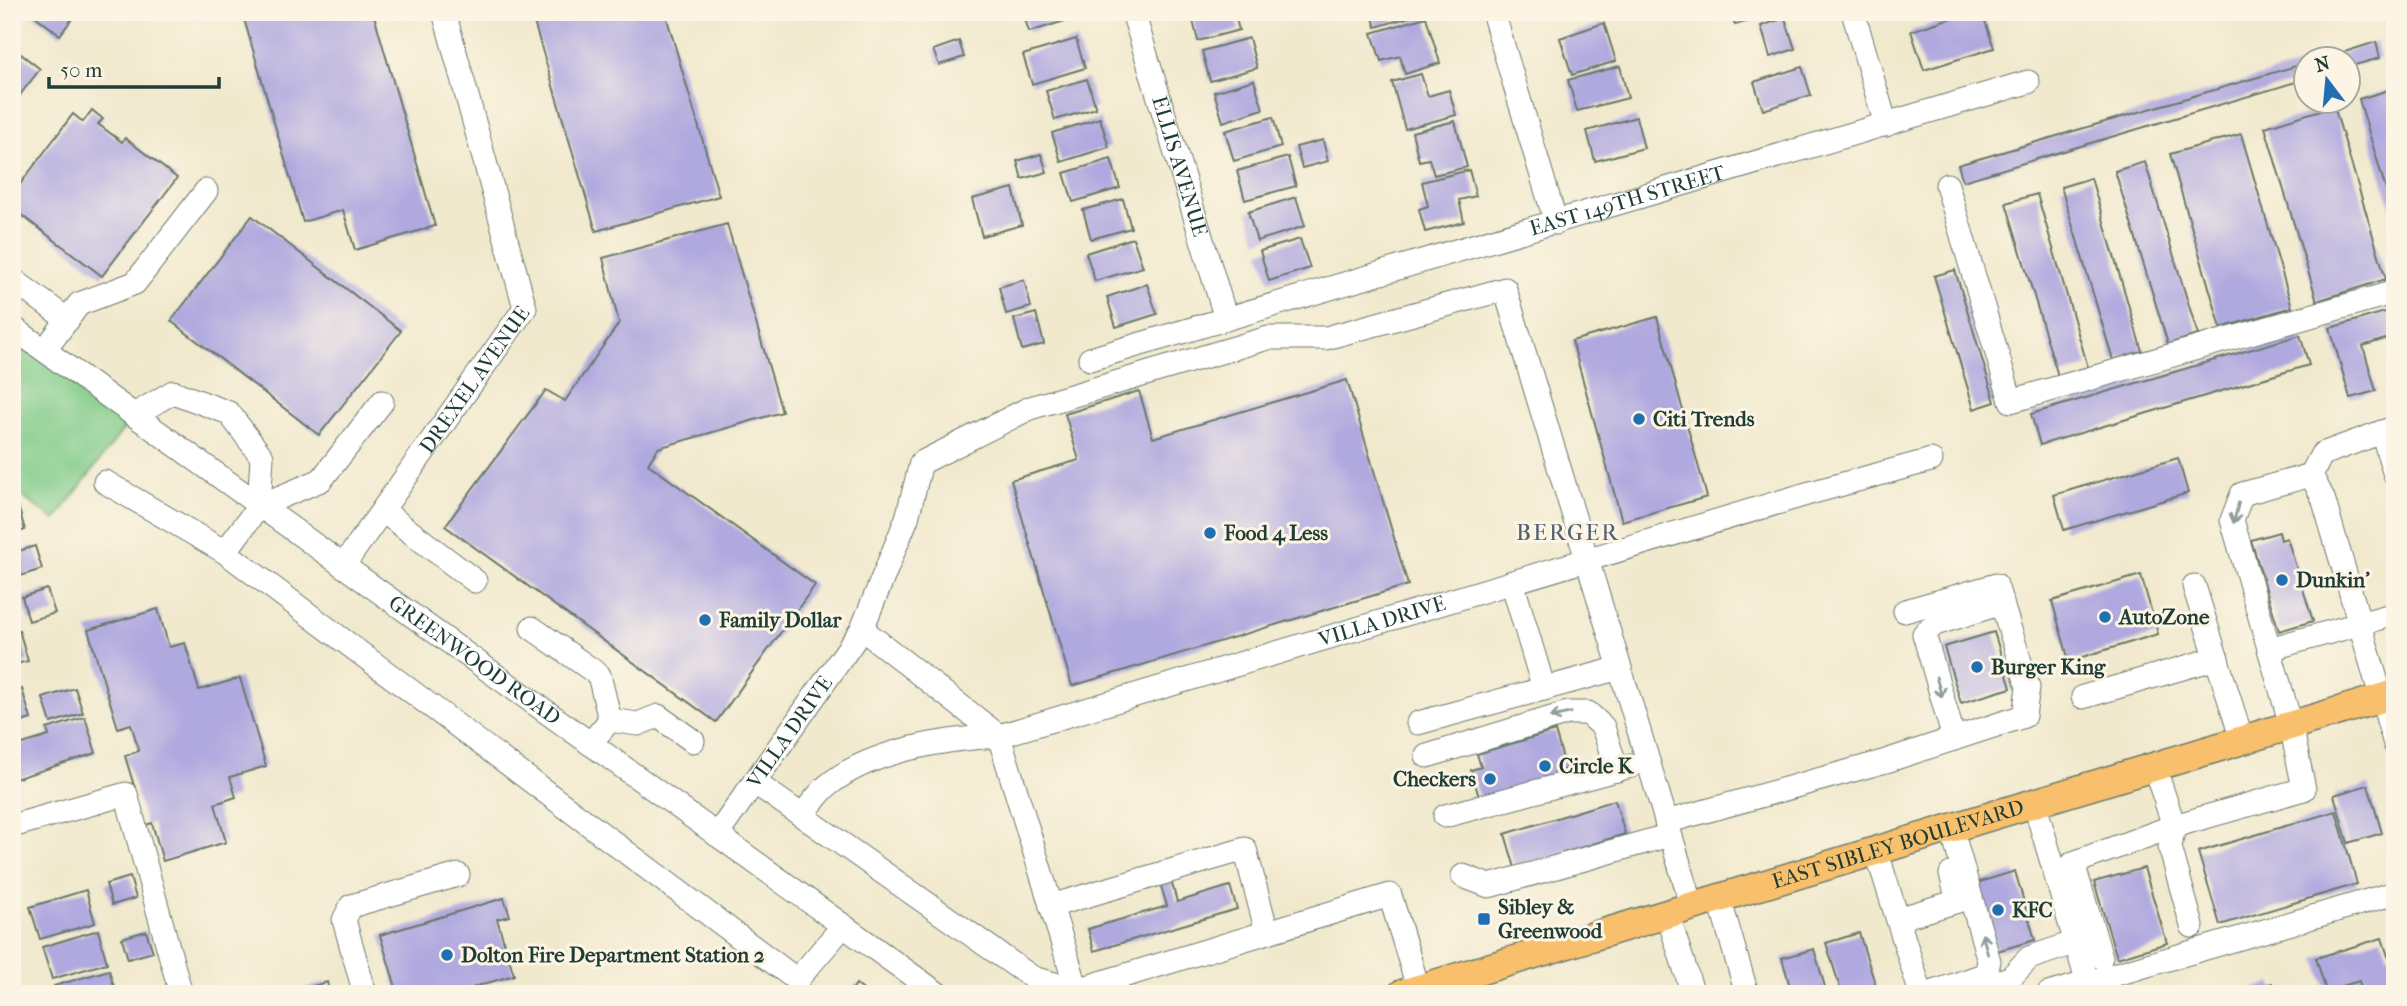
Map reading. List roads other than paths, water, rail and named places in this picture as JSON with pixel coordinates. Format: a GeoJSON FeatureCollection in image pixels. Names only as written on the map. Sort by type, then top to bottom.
{"type":"FeatureCollection","features":[{"type":"Feature","properties":{"kind":"main road","name":"EAST SIBLEY BOULEVARD"},"geometry":{"type":"LineString","coordinates":[[1414,992],[1679,909],[2388,696]]}},
{"type":"Feature","properties":{"kind":"street","name":"DREXEL AVENUE"},"geometry":{"type":"LineString","coordinates":[[343,566],[525,307],[444,12]]}},
{"type":"Feature","properties":{"kind":"street","name":"ELLIS AVENUE"},"geometry":{"type":"LineString","coordinates":[[1133,12],[1226,319]]}},
{"type":"Feature","properties":{"kind":"street"},"geometry":{"type":"LineString","coordinates":[[1493,12],[1556,223]]}},
{"type":"Feature","properties":{"kind":"street"},"geometry":{"type":"LineString","coordinates":[[1853,12],[1886,125]]}},
{"type":"Feature","properties":{"kind":"street","name":"EAST 149TH STREET"},"geometry":{"type":"LineString","coordinates":[[1090,359],[2028,82]]}},
{"type":"Feature","properties":{"kind":"street"},"geometry":{"type":"LineString","coordinates":[[1947,184],[2011,401],[2395,292]]}},
{"type":"Feature","properties":{"kind":"street"},"geometry":{"type":"LineString","coordinates":[[45,350],[79,304],[135,284],[206,191]]}},
{"type":"Feature","properties":{"kind":"street"},"geometry":{"type":"LineString","coordinates":[[12,279],[68,320]]}},
{"type":"Feature","properties":{"kind":"street","name":"VILLA DRIVE"},"geometry":{"type":"LineString","coordinates":[[717,835],[862,629],[907,518],[921,463],[1043,404],[1268,338],[1326,338],[1505,289],[1588,560]]}},
{"type":"Feature","properties":{"kind":"street","name":"GREENWOOD ROAD"},"geometry":{"type":"LineString","coordinates":[[12,327],[938,994]]}},
{"type":"Feature","properties":{"kind":"street"},"geometry":{"type":"LineString","coordinates":[[134,415],[173,392],[229,413],[262,457],[259,506]]}},
{"type":"Feature","properties":{"kind":"street"},"geometry":{"type":"LineString","coordinates":[[225,552],[259,506],[321,480],[382,402]]}},
{"type":"Feature","properties":{"kind":"street"},"geometry":{"type":"LineString","coordinates":[[2101,957],[2073,863],[2174,826],[2304,789],[2291,725],[2232,520],[2242,494],[2311,475],[2322,454],[2388,430],[2395,475]]}},
{"type":"Feature","properties":{"kind":"street","name":"VILLA DRIVE"},"geometry":{"type":"LineString","coordinates":[[802,815],[827,786],[863,764],[948,739],[999,736],[1931,460]]}},
{"type":"Feature","properties":{"kind":"street"},"geometry":{"type":"LineString","coordinates":[[2311,475],[2323,498],[2360,625],[2388,696],[2395,744]]}},
{"type":"Feature","properties":{"kind":"street"},"geometry":{"type":"LineString","coordinates":[[105,482],[225,552],[791,987],[843,926]]}},
{"type":"Feature","properties":{"kind":"street"},"geometry":{"type":"LineString","coordinates":[[383,511],[475,580]]}},
{"type":"Feature","properties":{"kind":"street"},"geometry":{"type":"LineString","coordinates":[[1588,560],[1669,829],[1693,994]]}},
{"type":"Feature","properties":{"kind":"street"},"geometry":{"type":"LineString","coordinates":[[1513,582],[1544,689]]}},
{"type":"Feature","properties":{"kind":"street"},"geometry":{"type":"LineString","coordinates":[[1462,876],[1489,886],[2024,716],[2028,687],[1996,585],[1905,611]]}},
{"type":"Feature","properties":{"kind":"street"},"geometry":{"type":"LineString","coordinates":[[2194,586],[2242,740]]}},
{"type":"Feature","properties":{"kind":"street"},"geometry":{"type":"LineString","coordinates":[[1954,739],[1924,634],[1935,624],[2002,603]]}},
{"type":"Feature","properties":{"kind":"street"},"geometry":{"type":"LineString","coordinates":[[2269,649],[2395,614]]}},
{"type":"Feature","properties":{"kind":"street"},"geometry":{"type":"LineString","coordinates":[[532,628],[599,675],[610,720]]}},
{"type":"Feature","properties":{"kind":"street"},"geometry":{"type":"LineString","coordinates":[[862,629],[999,736],[1077,990]]}},
{"type":"Feature","properties":{"kind":"street"},"geometry":{"type":"LineString","coordinates":[[2083,697],[2217,658]]}},
{"type":"Feature","properties":{"kind":"street"},"geometry":{"type":"LineString","coordinates":[[1418,723],[1620,668]]}},
{"type":"Feature","properties":{"kind":"street"},"geometry":{"type":"LineString","coordinates":[[1427,756],[1568,713],[1588,713],[1603,727],[1617,770]]}},
{"type":"Feature","properties":{"kind":"street"},"geometry":{"type":"LineString","coordinates":[[610,720],[638,724],[658,716],[694,741]]}},
{"type":"Feature","properties":{"kind":"street"},"geometry":{"type":"LineString","coordinates":[[590,744],[610,720]]}},
{"type":"Feature","properties":{"kind":"street"},"geometry":{"type":"LineString","coordinates":[[1445,816],[1648,761]]}},
{"type":"Feature","properties":{"kind":"street"},"geometry":{"type":"LineString","coordinates":[[2154,766],[2174,826],[2169,847],[2192,926]]}},
{"type":"Feature","properties":{"kind":"street"},"geometry":{"type":"LineString","coordinates":[[754,782],[1033,978],[1077,990],[1390,895],[1414,992]]}},
{"type":"Feature","properties":{"kind":"street"},"geometry":{"type":"LineString","coordinates":[[12,826],[126,794],[181,994]]}},
{"type":"Feature","properties":{"kind":"street"},"geometry":{"type":"LineString","coordinates":[[2034,802],[2089,988]]}},
{"type":"Feature","properties":{"kind":"street"},"geometry":{"type":"LineString","coordinates":[[1898,919],[1958,901],[1945,829]]}},
{"type":"Feature","properties":{"kind":"street"},"geometry":{"type":"LineString","coordinates":[[1927,994],[1986,974],[1989,961],[1945,829]]}},
{"type":"Feature","properties":{"kind":"street"},"geometry":{"type":"LineString","coordinates":[[1051,905],[1245,849],[1267,933]]}},
{"type":"Feature","properties":{"kind":"street"},"geometry":{"type":"LineString","coordinates":[[1876,850],[1920,994]]}},
{"type":"Feature","properties":{"kind":"street"},"geometry":{"type":"LineString","coordinates":[[365,994],[344,920],[351,906],[458,875]]}},
{"type":"Feature","properties":{"kind":"street"},"geometry":{"type":"LineString","coordinates":[[2048,994],[2089,988],[2395,893]]}},
{"type":"Feature","properties":{"kind":"street"},"geometry":{"type":"LineString","coordinates":[[1719,898],[1746,994]]}},
{"type":"Feature","properties":{"kind":"street"},"geometry":{"type":"LineString","coordinates":[[1963,994],[2010,978],[2029,958],[2076,942]]}},
{"type":"Feature","properties":{"kind":"place","name":"Citi Trends"},"geometry":{"type":"Point","coordinates":[1639,419]}},
{"type":"Feature","properties":{"kind":"place","name":"Food 4 Less"},"geometry":{"type":"Point","coordinates":[1210,533]}},
{"type":"Feature","properties":{"kind":"place","name":"Dunkin'"},"geometry":{"type":"Point","coordinates":[2282,580]}},
{"type":"Feature","properties":{"kind":"place","name":"AutoZone"},"geometry":{"type":"Point","coordinates":[2105,617]}},
{"type":"Feature","properties":{"kind":"place","name":"Family Dollar"},"geometry":{"type":"Point","coordinates":[705,620]}},
{"type":"Feature","properties":{"kind":"place","name":"Burger King"},"geometry":{"type":"Point","coordinates":[1977,667]}},
{"type":"Feature","properties":{"kind":"place","name":"Circle K"},"geometry":{"type":"Point","coordinates":[1545,766]}},
{"type":"Feature","properties":{"kind":"place","name":"Checkers"},"geometry":{"type":"Point","coordinates":[1490,779]}},
{"type":"Feature","properties":{"kind":"place","name":"KFC"},"geometry":{"type":"Point","coordinates":[1998,910]}},
{"type":"Feature","properties":{"kind":"place","name":"Sibley & Greenwood"},"geometry":{"type":"Point","coordinates":[1484,919]}},
{"type":"Feature","properties":{"kind":"place","name":"Dolton Fire Department Station 2"},"geometry":{"type":"Point","coordinates":[447,955]}},
{"type":"Feature","properties":{"kind":"district","name":"BERGER"},"geometry":{"type":"Point","coordinates":[1568,532]}}]}
